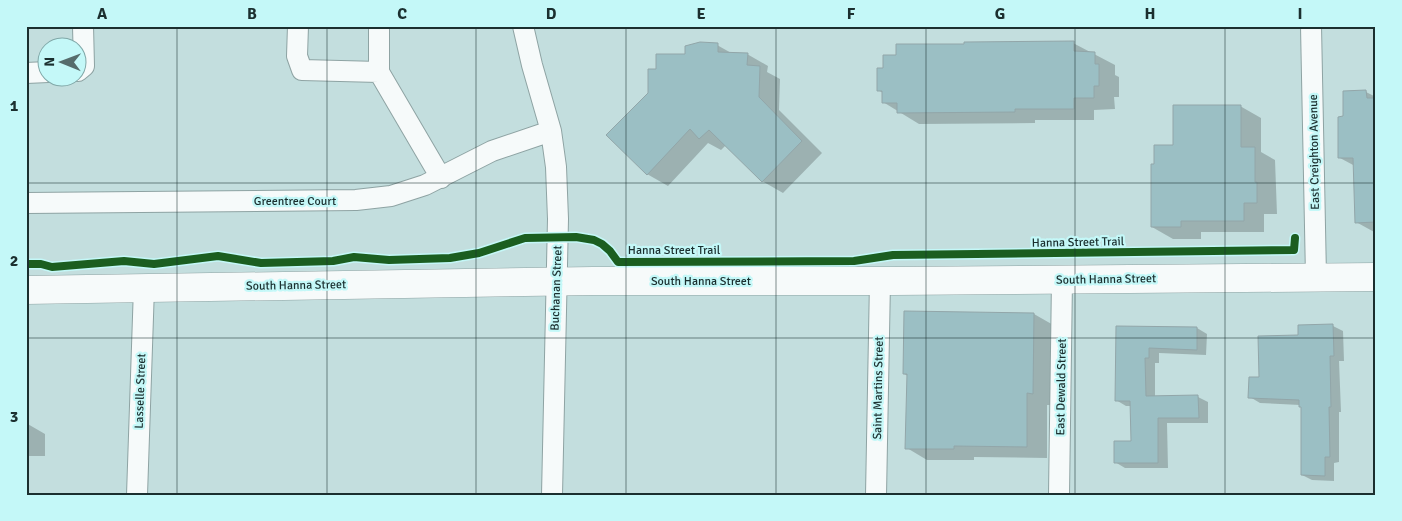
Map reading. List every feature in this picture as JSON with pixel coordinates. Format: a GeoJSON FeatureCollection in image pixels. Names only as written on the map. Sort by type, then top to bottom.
{"type":"FeatureCollection","features":[{"type":"Feature","properties":{"kind":"street"},"geometry":{"type":"LineString","coordinates":[[298,26],[297,56],[302,70],[379,72]]}},
{"type":"Feature","properties":{"kind":"street"},"geometry":{"type":"LineString","coordinates":[[379,26],[379,72],[441,178]]}},
{"type":"Feature","properties":{"kind":"street","name":"Buchanan Street"},"geometry":{"type":"LineString","coordinates":[[523,26],[551,131],[556,167],[558,219],[552,495]]}},
{"type":"Feature","properties":{"kind":"street","name":"East Creighton Avenue"},"geometry":{"type":"LineString","coordinates":[[1311,26],[1316,277]]}},
{"type":"Feature","properties":{"kind":"street","name":"Greentree Court"},"geometry":{"type":"LineString","coordinates":[[26,203],[356,200],[391,196],[441,178],[492,151],[551,131]]}},
{"type":"Feature","properties":{"kind":"street","name":"South Hanna Street"},"geometry":{"type":"LineString","coordinates":[[26,290],[556,281],[880,281],[1376,277]]}},
{"type":"Feature","properties":{"kind":"street","name":"East Dewald Street"},"geometry":{"type":"LineString","coordinates":[[1059,495],[1062,279]]}},
{"type":"Feature","properties":{"kind":"street","name":"Saint Martins Street"},"geometry":{"type":"LineString","coordinates":[[876,495],[880,281]]}},
{"type":"Feature","properties":{"kind":"street","name":"Lasselle Street"},"geometry":{"type":"LineString","coordinates":[[137,495],[144,287]]}},
{"type":"Feature","properties":{"kind":"building"},"geometry":{"type":"Polygon","coordinates":[[[1074,41],[1074,51],[1095,52],[1095,64],[1099,64],[1099,86],[1094,86],[1094,98],[1074,98],[1074,109],[1015,109],[1015,112],[897,113],[897,103],[882,103],[882,91],[877,91],[877,68],[883,68],[883,55],[896,55],[896,44],[1074,41]]]}},
{"type":"Feature","properties":{"kind":"building"},"geometry":{"type":"Polygon","coordinates":[[[700,42],[718,43],[718,52],[748,53],[747,65],[760,66],[759,97],[802,141],[762,182],[709,130],[699,139],[690,129],[647,175],[606,135],[648,93],[648,69],[656,69],[656,54],[685,54],[685,46],[700,42]]]}},
{"type":"Feature","properties":{"kind":"building"},"geometry":{"type":"Polygon","coordinates":[[[1366,90],[1367,98],[1376,98],[1376,222],[1355,223],[1353,158],[1338,158],[1338,117],[1343,116],[1343,91],[1366,90]]]}},
{"type":"Feature","properties":{"kind":"building"},"geometry":{"type":"Polygon","coordinates":[[[1173,105],[1241,105],[1241,147],[1255,147],[1255,182],[1257,182],[1257,203],[1244,203],[1244,221],[1181,221],[1181,227],[1151,227],[1151,164],[1154,164],[1154,145],[1173,145],[1173,105]]]}},
{"type":"Feature","properties":{"kind":"building"},"geometry":{"type":"Polygon","coordinates":[[[904,311],[1034,313],[1033,394],[1027,393],[1027,447],[954,446],[954,449],[905,449],[907,374],[903,374],[904,311]]]}},
{"type":"Feature","properties":{"kind":"building"},"geometry":{"type":"Polygon","coordinates":[[[1333,324],[1334,356],[1330,356],[1330,457],[1325,457],[1325,476],[1301,475],[1301,407],[1299,407],[1299,400],[1248,398],[1249,377],[1259,377],[1258,336],[1298,335],[1298,325],[1333,324]]]}},
{"type":"Feature","properties":{"kind":"building"},"geometry":{"type":"Polygon","coordinates":[[[1116,326],[1197,327],[1197,350],[1149,348],[1149,358],[1145,358],[1146,396],[1198,395],[1199,418],[1158,418],[1158,463],[1114,463],[1114,441],[1131,441],[1130,401],[1115,401],[1116,326]]]}},
{"type":"Feature","properties":{"kind":"cycle path","name":"Hanna Street Trail"},"geometry":{"type":"LineString","coordinates":[[26,264],[41,264],[52,267],[124,261],[154,264],[218,256],[261,263],[333,261],[354,257],[389,260],[450,258],[479,253],[525,238],[576,237],[594,240],[610,251],[618,262],[854,261],[893,255],[1294,250],[1295,238]]}}]}
